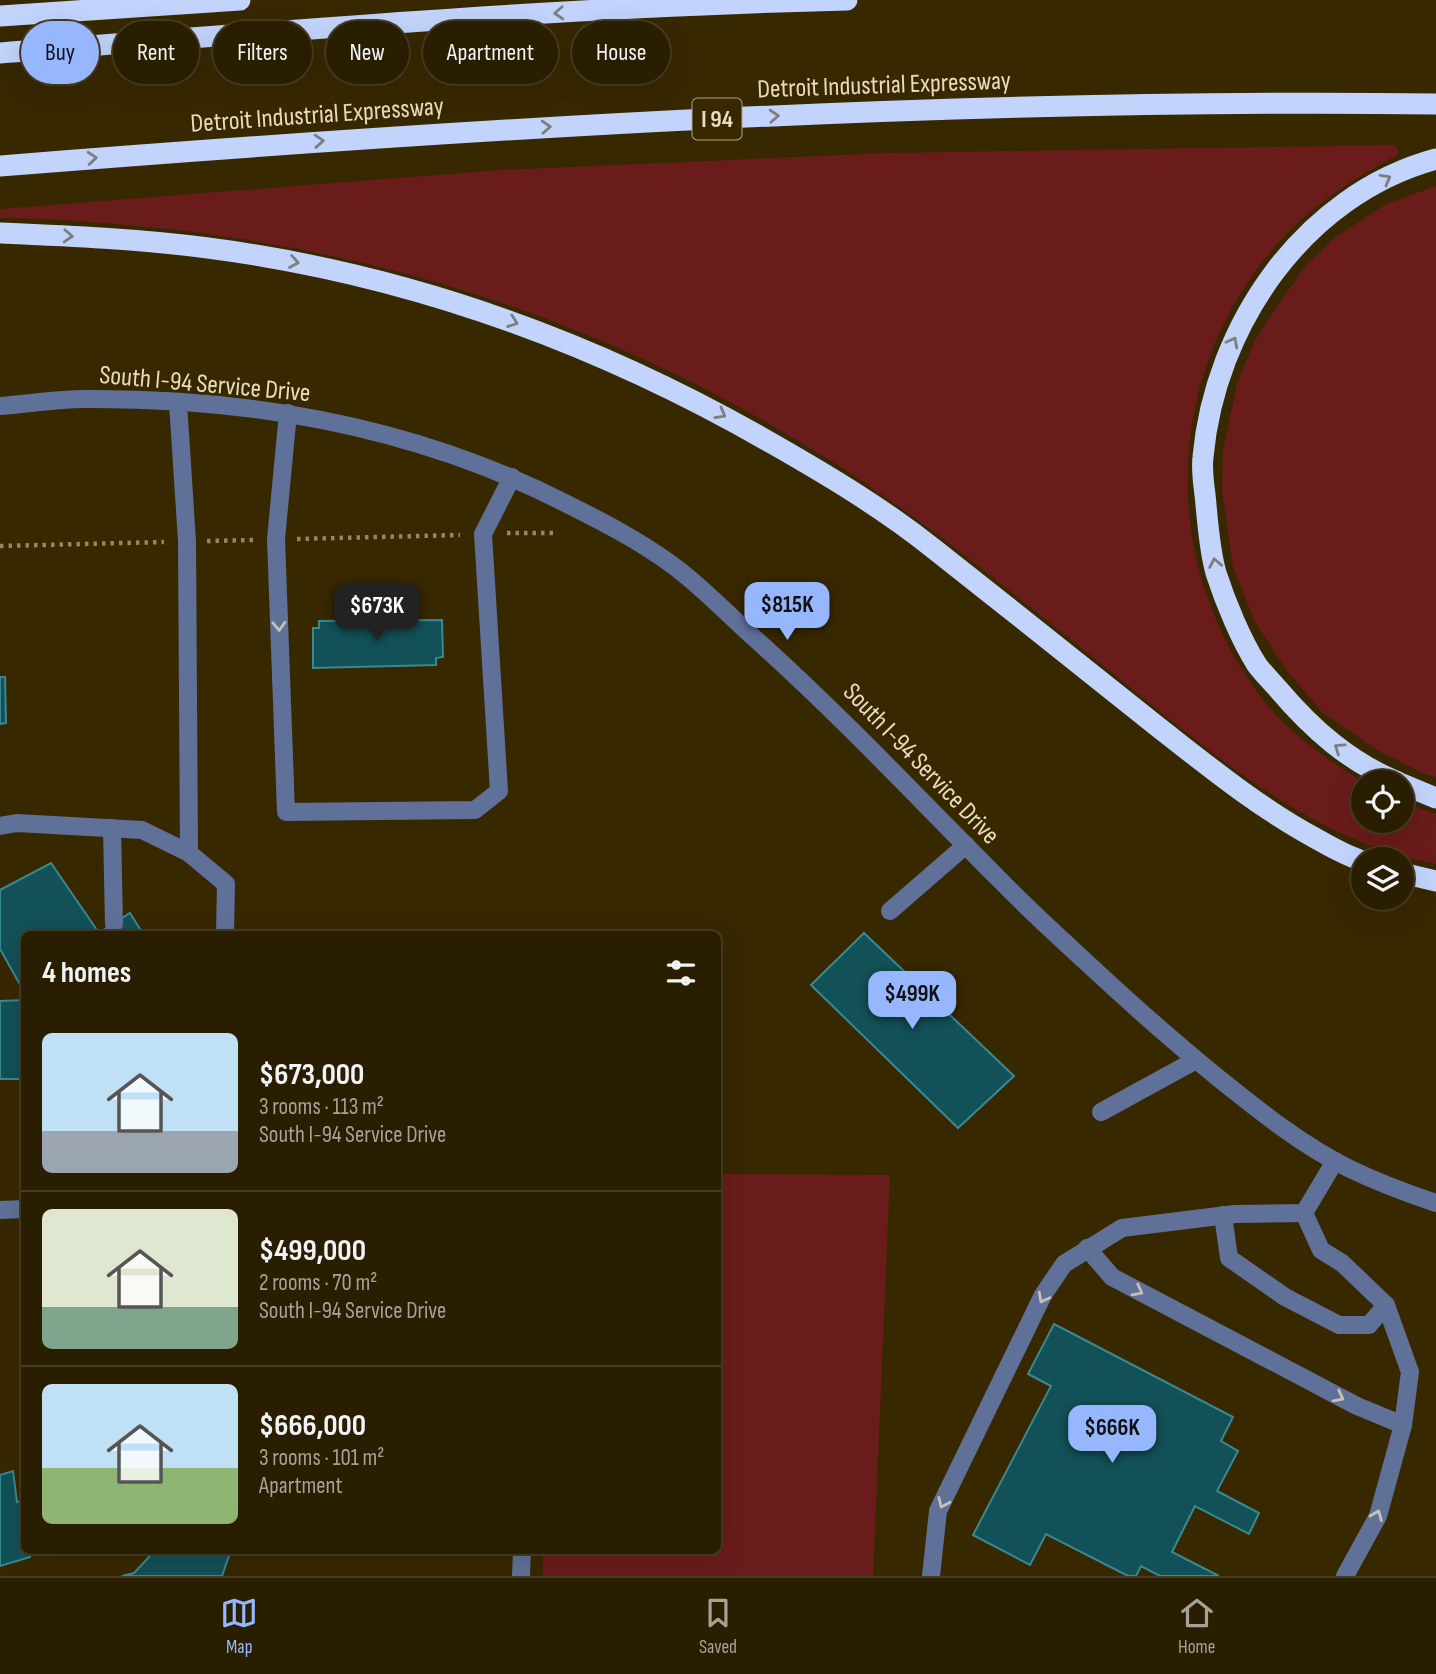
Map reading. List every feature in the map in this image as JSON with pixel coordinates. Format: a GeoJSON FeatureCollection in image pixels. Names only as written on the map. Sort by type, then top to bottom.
{"type":"FeatureCollection","features":[{"type":"Feature","properties":{"kind":"highway"},"geometry":{"type":"LineString","coordinates":[[0,16],[240,0]]}},
{"type":"Feature","properties":{"kind":"highway"},"geometry":{"type":"LineString","coordinates":[[0,53],[383,23],[735,3],[847,0]]}},
{"type":"Feature","properties":{"kind":"highway","name":"Detroit Industrial Expressway"},"geometry":{"type":"LineString","coordinates":[[0,166],[509,128],[818,114],[1057,106],[1436,104]]}},
{"type":"Feature","properties":{"kind":"highway"},"geometry":{"type":"LineString","coordinates":[[1371,770],[1329,742],[1258,665],[1216,572],[1207,522],[1202,460],[1211,402],[1228,351],[1279,264],[1314,226],[1358,195],[1409,166],[1436,159]]}},
{"type":"Feature","properties":{"kind":"highway"},"geometry":{"type":"LineString","coordinates":[[0,233],[105,238],[208,248],[313,266],[404,288],[509,319],[613,360],[713,409],[812,466],[903,525],[1227,781],[1287,823],[1351,858]]}},
{"type":"Feature","properties":{"kind":"highway"},"geometry":{"type":"LineString","coordinates":[[1414,789],[1436,799]]}},
{"type":"Feature","properties":{"kind":"highway"},"geometry":{"type":"LineString","coordinates":[[1414,876],[1436,881]]}},
{"type":"Feature","properties":{"kind":"street","name":"South I-94 Service Drive"},"geometry":{"type":"LineString","coordinates":[[0,406],[83,399],[178,402],[267,409],[354,425],[422,443],[512,477],[621,531],[674,566],[818,695],[1002,883],[1122,996],[1196,1060],[1272,1122],[1335,1161],[1396,1190],[1436,1203]]}},
{"type":"Feature","properties":{"kind":"street"},"geometry":{"type":"LineString","coordinates":[[178,402],[187,541],[189,853]]}},
{"type":"Feature","properties":{"kind":"street"},"geometry":{"type":"LineString","coordinates":[[288,413],[276,539],[286,812],[475,810],[499,791],[483,534],[512,477]]}},
{"type":"Feature","properties":{"kind":"street"},"geometry":{"type":"LineString","coordinates":[[0,826],[17,824],[142,830],[189,853],[226,884],[226,931]]}},
{"type":"Feature","properties":{"kind":"street"},"geometry":{"type":"LineString","coordinates":[[112,828],[114,923]]}},
{"type":"Feature","properties":{"kind":"street"},"geometry":{"type":"LineString","coordinates":[[890,911],[966,845]]}},
{"type":"Feature","properties":{"kind":"street"},"geometry":{"type":"LineString","coordinates":[[1101,1112],[1196,1060]]}},
{"type":"Feature","properties":{"kind":"street"},"geometry":{"type":"LineString","coordinates":[[1304,1213],[1335,1161]]}},
{"type":"Feature","properties":{"kind":"street"},"geometry":{"type":"LineString","coordinates":[[0,1210],[21,1209]]}},
{"type":"Feature","properties":{"kind":"street"},"geometry":{"type":"LineString","coordinates":[[931,1576],[939,1511],[1043,1295],[1064,1264],[1122,1228],[1223,1216],[1304,1213]]}},
{"type":"Feature","properties":{"kind":"street"},"geometry":{"type":"LineString","coordinates":[[1304,1213],[1321,1250],[1342,1263],[1387,1305],[1410,1372],[1403,1425],[1378,1516],[1345,1576]]}},
{"type":"Feature","properties":{"kind":"street"},"geometry":{"type":"LineString","coordinates":[[1223,1216],[1229,1258],[1285,1297],[1339,1325],[1369,1325],[1387,1305]]}},
{"type":"Feature","properties":{"kind":"street"},"geometry":{"type":"LineString","coordinates":[[1087,1248],[1112,1277],[1357,1406],[1403,1425]]}},
{"type":"Feature","properties":{"kind":"street"},"geometry":{"type":"LineString","coordinates":[[522,1554],[522,1576]]}},
{"type":"Feature","properties":{"kind":"path"},"geometry":{"type":"LineString","coordinates":[[293,539],[554,533]]}},
{"type":"Feature","properties":{"kind":"path"},"geometry":{"type":"LineString","coordinates":[[203,541],[253,540]]}},
{"type":"Feature","properties":{"kind":"path"},"geometry":{"type":"LineString","coordinates":[[0,545],[162,542]]}},
{"type":"Feature","properties":{"kind":"shaded area"},"geometry":{"type":"Polygon","coordinates":[[[1395,145],[1399,154],[1332,196],[1286,234],[1236,301],[1210,356],[1194,415],[1188,474],[1192,534],[1206,593],[1230,649],[1265,702],[1287,726],[1351,774],[1351,833],[1414,833],[1414,806],[1436,814],[1436,864],[1414,858],[1414,847],[1376,847],[1351,838],[1273,796],[1201,744],[954,547],[862,481],[767,423],[670,372],[569,328],[466,291],[359,262],[250,240],[137,226],[0,218],[0,209],[501,170],[888,153],[1395,145]]]}},
{"type":"Feature","properties":{"kind":"shaded area"},"geometry":{"type":"Polygon","coordinates":[[[1436,186],[1436,777],[1377,750],[1322,712],[1287,671],[1255,622],[1233,567],[1222,489],[1223,450],[1237,384],[1254,342],[1278,305],[1307,264],[1336,237],[1386,204],[1436,186]]]}},
{"type":"Feature","properties":{"kind":"shaded area"},"geometry":{"type":"Polygon","coordinates":[[[721,1174],[890,1175],[873,1576],[543,1576],[543,1554],[721,1554],[721,1174]]]}},
{"type":"Feature","properties":{"kind":"building"},"geometry":{"type":"Polygon","coordinates":[[[442,620],[443,657],[436,658],[436,665],[313,668],[313,628],[319,628],[319,621],[442,620]]]}},
{"type":"Feature","properties":{"kind":"building"},"geometry":{"type":"Polygon","coordinates":[[[0,677],[5,677],[6,723],[0,724],[0,677]]]}},
{"type":"Feature","properties":{"kind":"building"},"geometry":{"type":"Polygon","coordinates":[[[51,863],[98,931],[21,931],[21,987],[0,949],[0,890],[51,863]]]}},
{"type":"Feature","properties":{"kind":"building"},"geometry":{"type":"Polygon","coordinates":[[[130,913],[141,931],[102,931],[130,913]]]}},
{"type":"Feature","properties":{"kind":"building"},"geometry":{"type":"Polygon","coordinates":[[[864,933],[1014,1076],[958,1128],[811,985],[864,933]]]}},
{"type":"Feature","properties":{"kind":"building"},"geometry":{"type":"Polygon","coordinates":[[[21,1000],[21,1079],[0,1079],[0,1001],[21,1000]]]}},
{"type":"Feature","properties":{"kind":"building"},"geometry":{"type":"Polygon","coordinates":[[[1054,1324],[1233,1417],[1221,1441],[1238,1451],[1217,1491],[1259,1513],[1249,1534],[1195,1506],[1172,1552],[1219,1576],[1160,1576],[1141,1566],[1136,1576],[1128,1576],[1046,1534],[1030,1565],[973,1535],[1051,1386],[1028,1374],[1054,1324]]]}},
{"type":"Feature","properties":{"kind":"building"},"geometry":{"type":"Polygon","coordinates":[[[13,1471],[17,1502],[21,1500],[21,1554],[29,1554],[30,1557],[0,1566],[0,1475],[13,1471]]]}},
{"type":"Feature","properties":{"kind":"building"},"geometry":{"type":"Polygon","coordinates":[[[230,1554],[222,1576],[122,1576],[134,1573],[150,1556],[230,1554]]]}}]}
